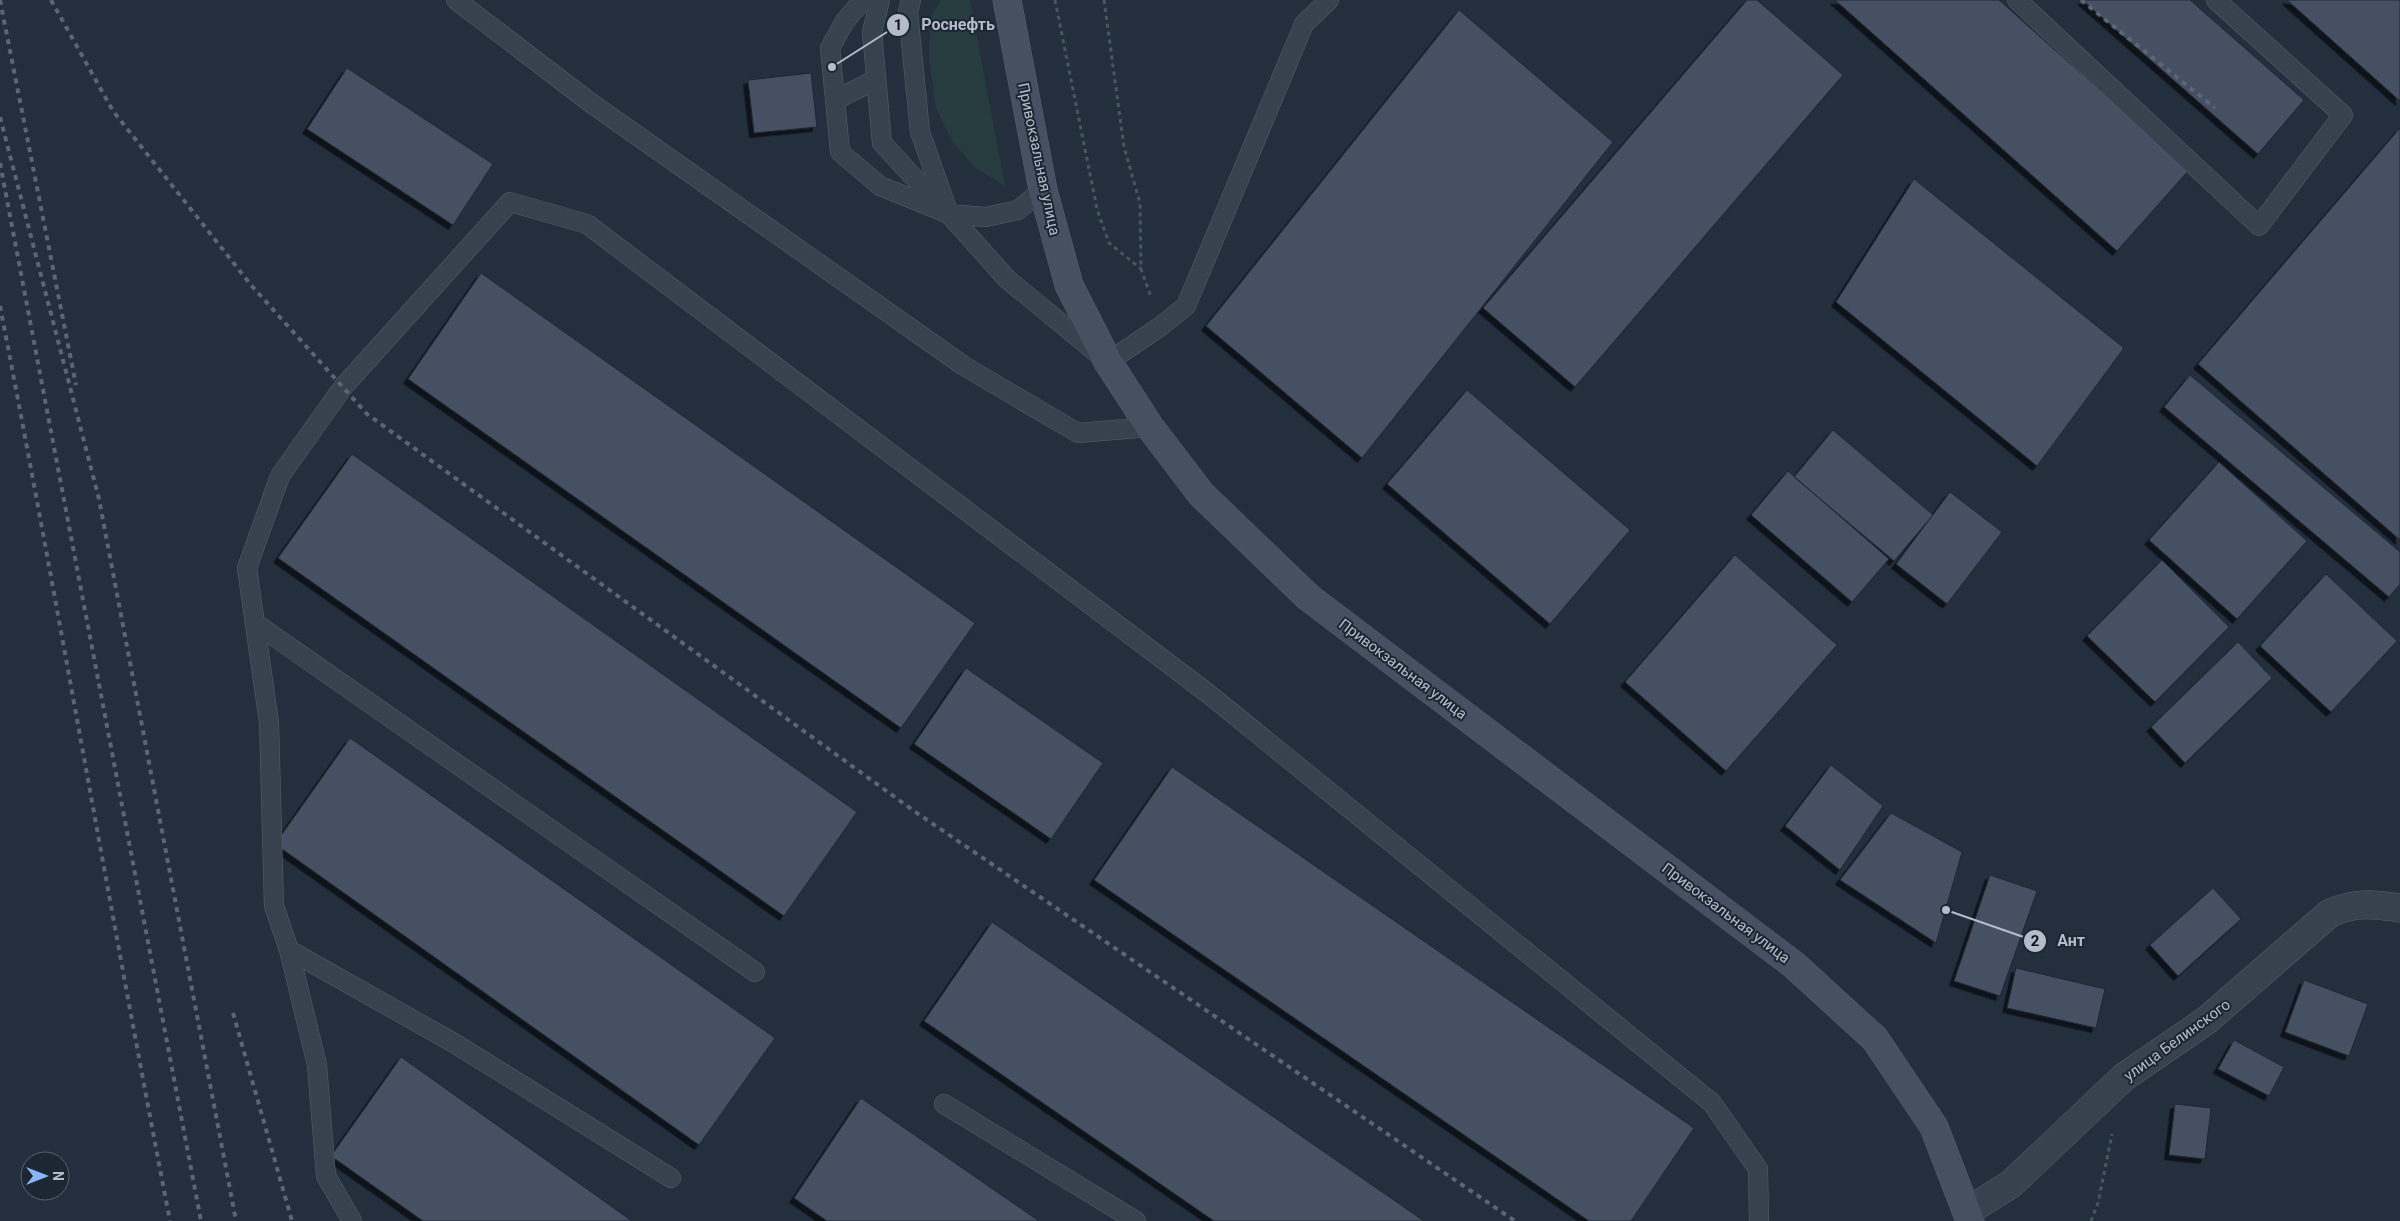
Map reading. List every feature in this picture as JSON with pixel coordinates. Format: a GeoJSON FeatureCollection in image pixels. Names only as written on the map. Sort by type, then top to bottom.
{"type":"FeatureCollection","features":[{"type":"Feature","properties":{"kind":"main road","name":"Привокзальная улица"},"geometry":{"type":"LineString","coordinates":[[1007,0],[1043,190],[1070,285],[1108,362],[1150,427],[1201,494],[1308,597],[1794,965],[1875,1039],[1934,1127],[1969,1216]]}},
{"type":"Feature","properties":{"kind":"street","name":"улица Белинского"},"geometry":{"type":"LineString","coordinates":[[1969,1216],[2011,1184],[2124,1077],[2207,1020],[2330,913],[2346,906],[2368,903],[2400,908]]}},
{"type":"Feature","properties":{"kind":"lane"},"geometry":{"type":"LineString","coordinates":[[456,0],[591,103],[964,366],[1078,433],[1150,427]]}},
{"type":"Feature","properties":{"kind":"lane"},"geometry":{"type":"LineString","coordinates":[[863,0],[845,21],[830,48],[840,152],[880,186],[949,214],[986,217],[1018,210],[1043,190]]}},
{"type":"Feature","properties":{"kind":"lane"},"geometry":{"type":"LineString","coordinates":[[880,0],[872,32],[882,143],[1007,279],[1108,362],[1161,326],[1186,306],[1304,24],[1329,0]]}},
{"type":"Feature","properties":{"kind":"lane"},"geometry":{"type":"LineString","coordinates":[[911,0],[908,12],[920,132],[949,214]]}},
{"type":"Feature","properties":{"kind":"lane"},"geometry":{"type":"LineString","coordinates":[[2017,0],[2259,226],[2343,115],[2216,0]]}},
{"type":"Feature","properties":{"kind":"lane"},"geometry":{"type":"LineString","coordinates":[[835,100],[875,80]]}},
{"type":"Feature","properties":{"kind":"lane"},"geometry":{"type":"LineString","coordinates":[[352,1221],[326,1176],[317,1065],[289,950],[274,906],[269,724],[247,568],[280,476],[343,387],[510,202],[587,224],[1210,695],[1712,1103],[1758,1169],[1759,1221]]}},
{"type":"Feature","properties":{"kind":"lane"},"geometry":{"type":"LineString","coordinates":[[255,623],[755,972]]}},
{"type":"Feature","properties":{"kind":"lane"},"geometry":{"type":"LineString","coordinates":[[289,950],[454,1043],[670,1178]]}},
{"type":"Feature","properties":{"kind":"lane"},"geometry":{"type":"LineString","coordinates":[[944,1104],[1136,1221]]}},
{"type":"Feature","properties":{"kind":"path"},"geometry":{"type":"LineString","coordinates":[[1055,0],[1096,209],[1109,243],[1142,269]]}},
{"type":"Feature","properties":{"kind":"path"},"geometry":{"type":"LineString","coordinates":[[1104,0],[1124,147],[1140,203],[1142,269],[1161,326]]}},
{"type":"Feature","properties":{"kind":"path"},"geometry":{"type":"LineString","coordinates":[[2091,1221],[2098,1203],[2114,1126]]}},
{"type":"Feature","properties":{"kind":"green space"},"geometry":{"type":"Polygon","coordinates":[[[941,0],[970,0],[1005,186],[974,167],[952,141],[936,108],[929,59],[930,18],[941,0]]]}},
{"type":"Feature","properties":{"kind":"building"},"geometry":{"type":"Polygon","coordinates":[[[1747,0],[1757,0],[1843,75],[1575,387],[1483,308],[1747,0]]]}},
{"type":"Feature","properties":{"kind":"building"},"geometry":{"type":"Polygon","coordinates":[[[1835,0],[1999,0],[2189,170],[2117,251],[1835,0]]]}},
{"type":"Feature","properties":{"kind":"building"},"geometry":{"type":"Polygon","coordinates":[[[2082,0],[2190,0],[2304,100],[2258,154],[2082,0]]]}},
{"type":"Feature","properties":{"kind":"building"},"geometry":{"type":"Polygon","coordinates":[[[2287,0],[2400,0],[2400,101],[2287,0]]]}},
{"type":"Feature","properties":{"kind":"building"},"geometry":{"type":"Polygon","coordinates":[[[1459,10],[1613,142],[1362,458],[1206,326],[1459,10]]]}},
{"type":"Feature","properties":{"kind":"building"},"geometry":{"type":"Polygon","coordinates":[[[347,68],[493,164],[453,225],[307,129],[347,68]]]}},
{"type":"Feature","properties":{"kind":"building"},"geometry":{"type":"Polygon","coordinates":[[[811,73],[817,127],[754,133],[748,80],[811,73]]]}},
{"type":"Feature","properties":{"kind":"building"},"geometry":{"type":"Polygon","coordinates":[[[2400,128],[2400,540],[2198,364],[2400,128]]]}},
{"type":"Feature","properties":{"kind":"building"},"geometry":{"type":"Polygon","coordinates":[[[1914,179],[2124,348],[2037,466],[1836,302],[1914,179]]]}},
{"type":"Feature","properties":{"kind":"building"},"geometry":{"type":"Polygon","coordinates":[[[481,273],[975,623],[901,728],[408,379],[481,273]]]}},
{"type":"Feature","properties":{"kind":"building"},"geometry":{"type":"Polygon","coordinates":[[[2190,375],[2400,552],[2400,584],[2389,597],[2164,407],[2190,375]]]}},
{"type":"Feature","properties":{"kind":"building"},"geometry":{"type":"Polygon","coordinates":[[[1467,390],[1630,530],[1550,624],[1387,484],[1467,390]]]}},
{"type":"Feature","properties":{"kind":"building"},"geometry":{"type":"Polygon","coordinates":[[[1833,430],[1933,515],[1894,561],[1794,477],[1833,430]]]}},
{"type":"Feature","properties":{"kind":"building"},"geometry":{"type":"Polygon","coordinates":[[[352,454],[857,812],[784,916],[278,558],[352,454]]]}},
{"type":"Feature","properties":{"kind":"building"},"geometry":{"type":"Polygon","coordinates":[[[2219,462],[2307,541],[2237,619],[2149,540],[2219,462]]]}},
{"type":"Feature","properties":{"kind":"building"},"geometry":{"type":"Polygon","coordinates":[[[1788,471],[1889,559],[1852,602],[1751,515],[1788,471]]]}},
{"type":"Feature","properties":{"kind":"building"},"geometry":{"type":"Polygon","coordinates":[[[1950,492],[2002,532],[1947,604],[1896,564],[1950,492]]]}},
{"type":"Feature","properties":{"kind":"building"},"geometry":{"type":"Polygon","coordinates":[[[1735,555],[1837,645],[1726,771],[1625,682],[1735,555]]]}},
{"type":"Feature","properties":{"kind":"building"},"geometry":{"type":"Polygon","coordinates":[[[2162,560],[2229,627],[2155,702],[2087,636],[2162,560]]]}},
{"type":"Feature","properties":{"kind":"building"},"geometry":{"type":"Polygon","coordinates":[[[2326,574],[2397,641],[2331,712],[2260,646],[2326,574]]]}},
{"type":"Feature","properties":{"kind":"building"},"geometry":{"type":"Polygon","coordinates":[[[2238,642],[2272,678],[2185,763],[2151,727],[2238,642]]]}},
{"type":"Feature","properties":{"kind":"building"},"geometry":{"type":"Polygon","coordinates":[[[966,668],[1103,763],[1051,839],[914,744],[966,668]]]}},
{"type":"Feature","properties":{"kind":"building"},"geometry":{"type":"Polygon","coordinates":[[[350,738],[775,1038],[699,1145],[275,844],[350,738]]]}},
{"type":"Feature","properties":{"kind":"building"},"geometry":{"type":"Polygon","coordinates":[[[1831,765],[1883,806],[1840,870],[1785,826],[1831,765]]]}},
{"type":"Feature","properties":{"kind":"building"},"geometry":{"type":"Polygon","coordinates":[[[1172,767],[1694,1128],[1631,1221],[1589,1221],[1094,880],[1172,767]]]}},
{"type":"Feature","properties":{"kind":"building"},"geometry":{"type":"Polygon","coordinates":[[[1891,813],[1962,852],[1936,943],[1840,880],[1891,813]]]}},
{"type":"Feature","properties":{"kind":"building"},"geometry":{"type":"Polygon","coordinates":[[[1990,875],[2037,891],[2000,996],[1954,981],[1990,875]]]}},
{"type":"Feature","properties":{"kind":"building"},"geometry":{"type":"Polygon","coordinates":[[[2213,888],[2241,919],[2178,976],[2150,945],[2213,888]]]}},
{"type":"Feature","properties":{"kind":"building"},"geometry":{"type":"Polygon","coordinates":[[[992,922],[1424,1221],[1214,1221],[924,1021],[992,922]]]}},
{"type":"Feature","properties":{"kind":"building"},"geometry":{"type":"Polygon","coordinates":[[[2016,968],[2105,989],[2096,1028],[2007,1008],[2016,968]]]}},
{"type":"Feature","properties":{"kind":"building"},"geometry":{"type":"Polygon","coordinates":[[[2304,980],[2368,1004],[2349,1056],[2285,1032],[2304,980]]]}},
{"type":"Feature","properties":{"kind":"building"},"geometry":{"type":"Polygon","coordinates":[[[2234,1040],[2284,1067],[2269,1096],[2218,1069],[2234,1040]]]}},
{"type":"Feature","properties":{"kind":"building"},"geometry":{"type":"Polygon","coordinates":[[[401,1057],[632,1221],[423,1221],[331,1156],[401,1057]]]}},
{"type":"Feature","properties":{"kind":"building"},"geometry":{"type":"Polygon","coordinates":[[[861,1098],[1039,1221],[827,1221],[794,1198],[861,1098]]]}},
{"type":"Feature","properties":{"kind":"building"},"geometry":{"type":"Polygon","coordinates":[[[2175,1104],[2211,1108],[2205,1159],[2169,1155],[2175,1104]]]}},
{"type":"Feature","properties":{"kind":"railway"},"geometry":{"type":"LineString","coordinates":[[0,0],[76,385]]}},
{"type":"Feature","properties":{"kind":"railway"},"geometry":{"type":"LineString","coordinates":[[51,0],[113,111],[251,285],[367,414],[914,811],[1515,1221]]}},
{"type":"Feature","properties":{"kind":"railway"},"geometry":{"type":"LineString","coordinates":[[2081,0],[2215,108]]}},
{"type":"Feature","properties":{"kind":"railway"},"geometry":{"type":"LineString","coordinates":[[0,117],[99,499],[236,1221]]}},
{"type":"Feature","properties":{"kind":"railway"},"geometry":{"type":"LineString","coordinates":[[0,163],[201,1221]]}},
{"type":"Feature","properties":{"kind":"railway"},"geometry":{"type":"LineString","coordinates":[[0,306],[170,1221]]}},
{"type":"Feature","properties":{"kind":"railway"},"geometry":{"type":"LineString","coordinates":[[233,1013],[292,1221]]}},
{"type":"Feature","properties":{"kind":"place","name":"Роснефть"},"geometry":{"type":"Point","coordinates":[832,67]}},
{"type":"Feature","properties":{"kind":"place","name":"Ант"},"geometry":{"type":"Point","coordinates":[1946,910]}}]}
